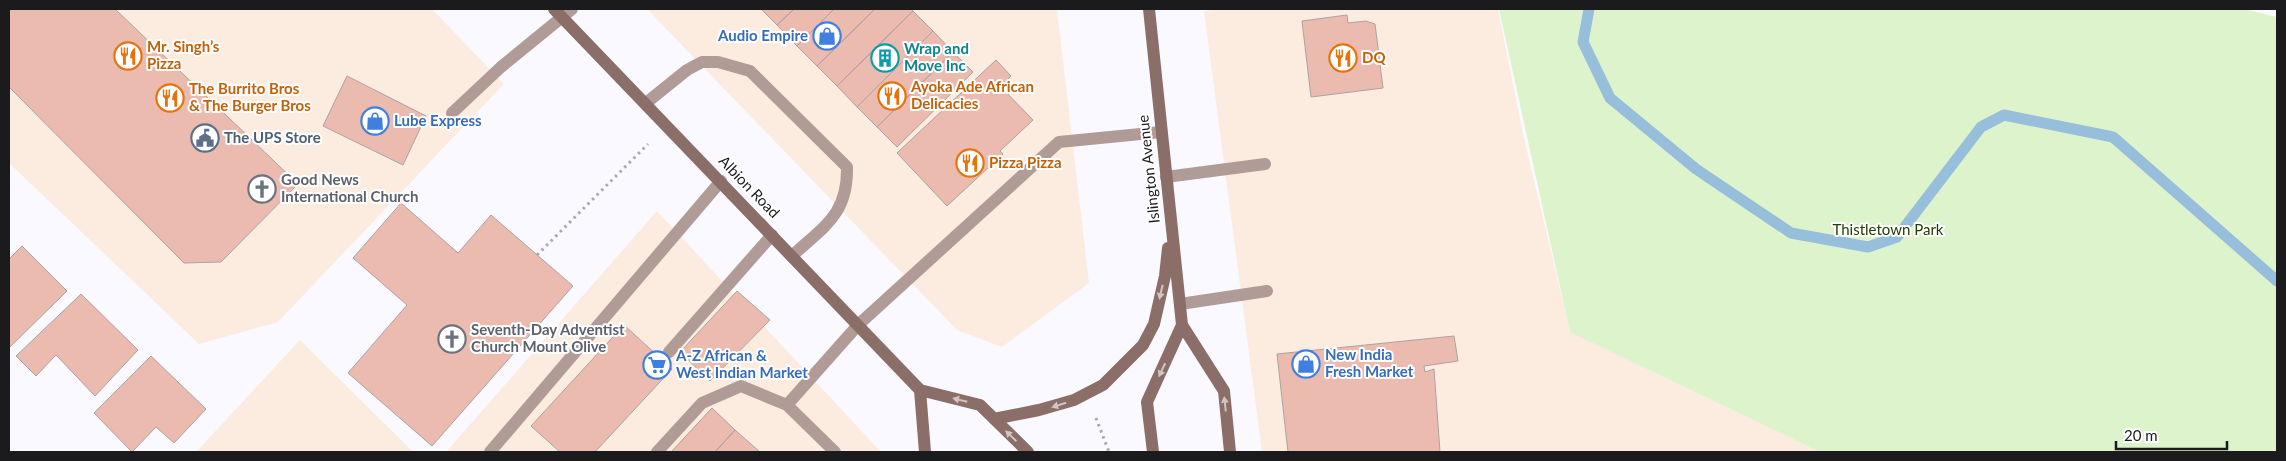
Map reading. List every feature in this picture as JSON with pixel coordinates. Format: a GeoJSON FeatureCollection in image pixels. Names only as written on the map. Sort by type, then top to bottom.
{"type":"FeatureCollection","features":[{"type":"Feature","properties":{"kind":"main road","name":"Islington Avenue"},"geometry":{"type":"LineString","coordinates":[[1149,9],[1182,325],[1224,391],[1230,452]]}},
{"type":"Feature","properties":{"kind":"main road","name":"Albion Road"},"geometry":{"type":"LineString","coordinates":[[563,12],[646,103],[920,390]]}},
{"type":"Feature","properties":{"kind":"main road"},"geometry":{"type":"LineString","coordinates":[[994,419],[1039,410],[1074,400],[1089,393],[1103,385],[1144,345],[1154,324],[1165,276],[1171,226]]}},
{"type":"Feature","properties":{"kind":"main road","name":"Islington Avenue"},"geometry":{"type":"LineString","coordinates":[[1153,452],[1147,402],[1182,325]]}},
{"type":"Feature","properties":{"kind":"main road"},"geometry":{"type":"LineString","coordinates":[[925,452],[920,390],[980,405],[1028,452]]}},
{"type":"Feature","properties":{"kind":"lane"},"geometry":{"type":"LineString","coordinates":[[452,113],[563,12]]}},
{"type":"Feature","properties":{"kind":"lane"},"geometry":{"type":"LineString","coordinates":[[646,103],[687,70],[702,62],[718,62],[750,71],[847,167],[847,184],[842,206],[833,218],[792,256]]}},
{"type":"Feature","properties":{"kind":"lane"},"geometry":{"type":"LineString","coordinates":[[787,405],[858,325],[1059,142],[1161,132]]}},
{"type":"Feature","properties":{"kind":"lane"},"geometry":{"type":"LineString","coordinates":[[1166,177],[1265,164]]}},
{"type":"Feature","properties":{"kind":"lane"},"geometry":{"type":"LineString","coordinates":[[490,452],[721,181]]}},
{"type":"Feature","properties":{"kind":"lane"},"geometry":{"type":"LineString","coordinates":[[669,352],[772,235]]}},
{"type":"Feature","properties":{"kind":"lane"},"geometry":{"type":"LineString","coordinates":[[1180,304],[1267,291]]}},
{"type":"Feature","properties":{"kind":"lane"},"geometry":{"type":"LineString","coordinates":[[657,452],[702,403],[741,386],[787,405],[835,452]]}},
{"type":"Feature","properties":{"kind":"path"},"geometry":{"type":"LineString","coordinates":[[537,255],[667,124]]}},
{"type":"Feature","properties":{"kind":"path"},"geometry":{"type":"LineString","coordinates":[[1093,409],[1109,452]]}},
{"type":"Feature","properties":{"kind":"shaded area"},"geometry":{"type":"Polygon","coordinates":[[[9,9],[432,9],[504,84],[278,322],[199,344],[9,163],[9,9]]]}},
{"type":"Feature","properties":{"kind":"shaded area"},"geometry":{"type":"Polygon","coordinates":[[[647,9],[1057,9],[1089,283],[1002,347],[957,330],[647,9]]]}},
{"type":"Feature","properties":{"kind":"shaded area"},"geometry":{"type":"Polygon","coordinates":[[[1225,9],[1498,9],[1523,134],[1570,331],[1820,452],[1262,452],[1204,11],[1225,9]]]}},
{"type":"Feature","properties":{"kind":"shaded area"},"geometry":{"type":"Polygon","coordinates":[[[657,211],[881,452],[446,452],[657,211]]]}},
{"type":"Feature","properties":{"kind":"shaded area"},"geometry":{"type":"Polygon","coordinates":[[[300,340],[413,452],[196,452],[300,340]]]}},
{"type":"Feature","properties":{"kind":"green space","name":"Thistletown Park"},"geometry":{"type":"Polygon","coordinates":[[[1499,9],[2244,9],[2277,17],[2277,452],[1820,452],[1570,332],[1499,9]]]}},
{"type":"Feature","properties":{"kind":"building"},"geometry":{"type":"Polygon","coordinates":[[[9,9],[115,9],[298,184],[221,262],[184,263],[9,87],[9,9]]]}},
{"type":"Feature","properties":{"kind":"building"},"geometry":{"type":"Polygon","coordinates":[[[761,9],[794,9],[777,25],[761,9]]]}},
{"type":"Feature","properties":{"kind":"building"},"geometry":{"type":"Polygon","coordinates":[[[794,9],[834,9],[797,46],[777,25],[794,9]]]}},
{"type":"Feature","properties":{"kind":"building"},"geometry":{"type":"Polygon","coordinates":[[[834,9],[875,9],[817,66],[797,46],[834,9]]]}},
{"type":"Feature","properties":{"kind":"building"},"geometry":{"type":"Polygon","coordinates":[[[875,9],[911,9],[913,11],[837,86],[817,66],[875,9]]]}},
{"type":"Feature","properties":{"kind":"building","name":"Wrap and Move Inc"},"geometry":{"type":"Polygon","coordinates":[[[913,11],[933,31],[857,107],[837,86],[913,11]]]}},
{"type":"Feature","properties":{"kind":"building","name":"DQ"},"geometry":{"type":"Polygon","coordinates":[[[1347,15],[1348,23],[1366,21],[1375,24],[1383,88],[1311,97],[1302,21],[1347,15]]]}},
{"type":"Feature","properties":{"kind":"building"},"geometry":{"type":"Polygon","coordinates":[[[933,31],[953,52],[877,127],[857,107],[933,31]]]}},
{"type":"Feature","properties":{"kind":"building"},"geometry":{"type":"Polygon","coordinates":[[[953,52],[973,72],[897,147],[877,127],[953,52]]]}},
{"type":"Feature","properties":{"kind":"building"},"geometry":{"type":"Polygon","coordinates":[[[996,60],[1011,76],[1001,87],[1033,120],[1000,151],[1003,154],[947,206],[897,153],[996,60]]]}},
{"type":"Feature","properties":{"kind":"building","name":"Lube Express"},"geometry":{"type":"Polygon","coordinates":[[[347,76],[426,116],[403,165],[323,126],[347,76]]]}},
{"type":"Feature","properties":{"kind":"building","name":"Seventh-Day Adventist Church Mount Olive"},"geometry":{"type":"Polygon","coordinates":[[[401,203],[458,253],[491,215],[573,286],[432,446],[348,373],[407,305],[353,258],[401,203]]]}},
{"type":"Feature","properties":{"kind":"building"},"geometry":{"type":"Polygon","coordinates":[[[22,246],[67,291],[9,348],[9,259],[22,246]]]}},
{"type":"Feature","properties":{"kind":"building"},"geometry":{"type":"Polygon","coordinates":[[[737,291],[770,320],[710,381],[680,352],[737,291]]]}},
{"type":"Feature","properties":{"kind":"building"},"geometry":{"type":"Polygon","coordinates":[[[81,294],[138,350],[95,396],[56,355],[36,376],[16,356],[81,294]]]}},
{"type":"Feature","properties":{"kind":"building"},"geometry":{"type":"Polygon","coordinates":[[[624,325],[672,369],[595,452],[560,452],[531,426],[624,325]]]}},
{"type":"Feature","properties":{"kind":"building"},"geometry":{"type":"Polygon","coordinates":[[[1454,336],[1458,361],[1424,366],[1425,372],[1434,369],[1440,452],[1288,452],[1277,354],[1454,336]]]}},
{"type":"Feature","properties":{"kind":"building"},"geometry":{"type":"Polygon","coordinates":[[[151,356],[206,409],[174,443],[156,427],[132,452],[94,413],[151,356]]]}},
{"type":"Feature","properties":{"kind":"building"},"geometry":{"type":"Polygon","coordinates":[[[712,408],[735,430],[715,452],[671,452],[712,408]]]}},
{"type":"Feature","properties":{"kind":"building"},"geometry":{"type":"Polygon","coordinates":[[[735,430],[760,452],[715,452],[735,430]]]}},
{"type":"Feature","properties":{"kind":"waterway"},"geometry":{"type":"LineString","coordinates":[[1589,9],[1583,42],[1610,98],[1696,169],[1791,233],[1868,247],[1897,237],[1981,127],[2004,115],[2113,137],[2277,281]]}},
{"type":"Feature","properties":{"kind":"place","name":"Audio Empire"},"geometry":{"type":"Point","coordinates":[827,36]}},
{"type":"Feature","properties":{"kind":"place","name":"Mr. Singh’s Pizza"},"geometry":{"type":"Point","coordinates":[128,56]}},
{"type":"Feature","properties":{"kind":"place","name":"Wrap and Move Inc"},"geometry":{"type":"Point","coordinates":[885,58]}},
{"type":"Feature","properties":{"kind":"place","name":"DQ"},"geometry":{"type":"Point","coordinates":[1343,58]}},
{"type":"Feature","properties":{"kind":"place","name":"Ayoka Ade African Delicacies"},"geometry":{"type":"Point","coordinates":[892,96]}},
{"type":"Feature","properties":{"kind":"place","name":"The Burrito Bros & The Burger Bros"},"geometry":{"type":"Point","coordinates":[170,98]}},
{"type":"Feature","properties":{"kind":"place","name":"Lube Express"},"geometry":{"type":"Point","coordinates":[375,121]}},
{"type":"Feature","properties":{"kind":"place","name":"The UPS Store"},"geometry":{"type":"Point","coordinates":[205,138]}},
{"type":"Feature","properties":{"kind":"place","name":"Pizza Pizza"},"geometry":{"type":"Point","coordinates":[970,163]}},
{"type":"Feature","properties":{"kind":"place","name":"Good News International Church"},"geometry":{"type":"Point","coordinates":[262,189]}},
{"type":"Feature","properties":{"kind":"place","name":"Seventh-Day Adventist Church Mount Olive"},"geometry":{"type":"Point","coordinates":[452,339]}},
{"type":"Feature","properties":{"kind":"place","name":"New India Fresh Market"},"geometry":{"type":"Point","coordinates":[1306,364]}},
{"type":"Feature","properties":{"kind":"place","name":"A-Z African & West Indian Market"},"geometry":{"type":"Point","coordinates":[657,365]}}]}
